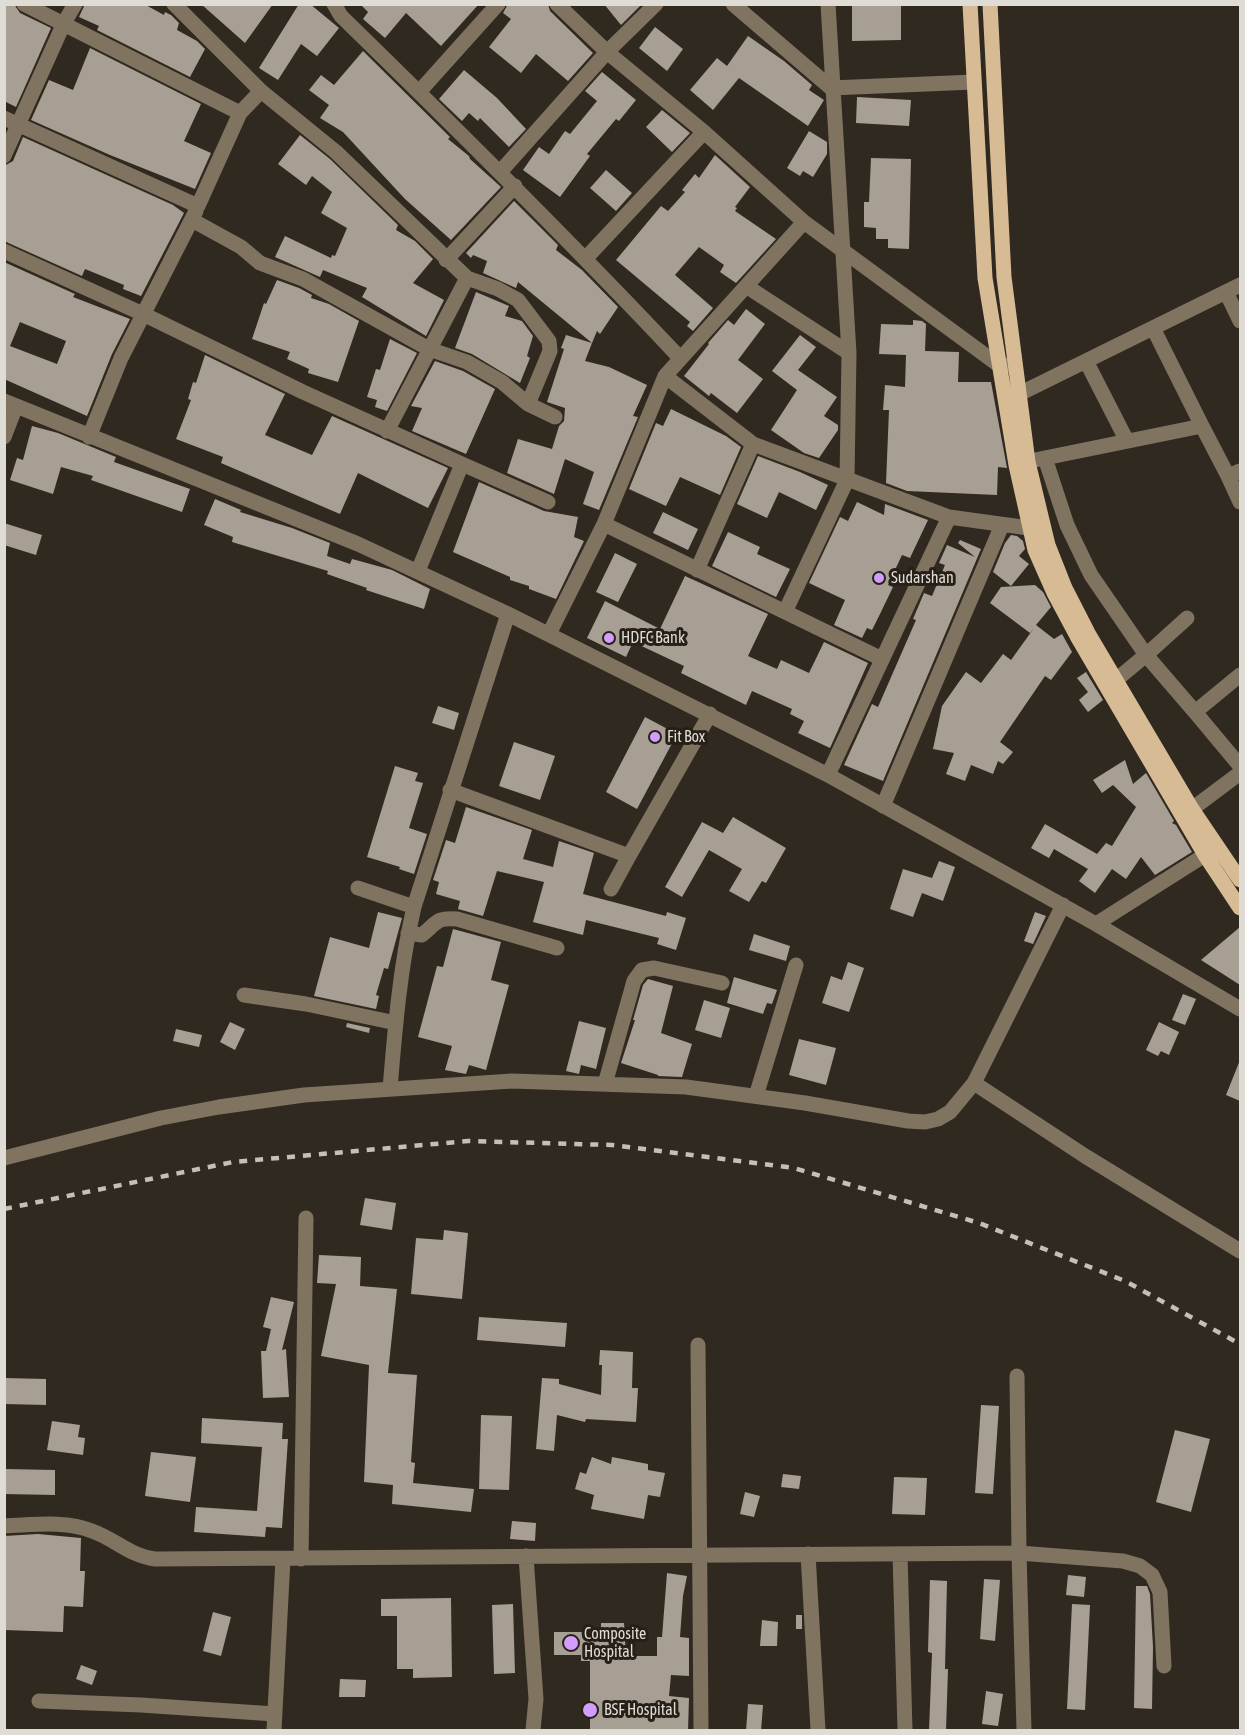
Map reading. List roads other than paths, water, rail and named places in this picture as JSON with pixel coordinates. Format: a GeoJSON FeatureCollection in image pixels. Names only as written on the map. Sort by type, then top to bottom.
{"type":"FeatureCollection","features":[{"type":"Feature","properties":{"kind":"main road"},"geometry":{"type":"LineString","coordinates":[[970,4],[985,278],[1000,366],[1012,396],[1047,546],[1065,588],[1116,680],[1192,809],[1239,876]]}},
{"type":"Feature","properties":{"kind":"main road"},"geometry":{"type":"LineString","coordinates":[[990,4],[1004,277],[1015,363],[1012,396],[1016,465],[1029,528],[1035,549],[1054,593],[1078,638],[1206,855],[1240,908]]}},
{"type":"Feature","properties":{"kind":"street"},"geometry":{"type":"LineString","coordinates":[[24,4],[240,113]]}},
{"type":"Feature","properties":{"kind":"street"},"geometry":{"type":"LineString","coordinates":[[4,156],[11,121],[75,4]]}},
{"type":"Feature","properties":{"kind":"street"},"geometry":{"type":"LineString","coordinates":[[174,4],[261,91],[336,152],[446,260],[467,278],[518,300],[549,341],[550,351],[528,404]]}},
{"type":"Feature","properties":{"kind":"street"},"geometry":{"type":"LineString","coordinates":[[419,92],[498,4]]}},
{"type":"Feature","properties":{"kind":"street"},"geometry":{"type":"LineString","coordinates":[[557,4],[607,52],[704,132],[804,222],[1000,366],[1015,363]]}},
{"type":"Feature","properties":{"kind":"street"},"geometry":{"type":"LineString","coordinates":[[501,171],[607,52],[656,4]]}},
{"type":"Feature","properties":{"kind":"street"},"geometry":{"type":"LineString","coordinates":[[733,4],[831,88],[974,82]]}},
{"type":"Feature","properties":{"kind":"street"},"geometry":{"type":"LineString","coordinates":[[785,612],[847,480],[849,353],[831,88],[828,4]]}},
{"type":"Feature","properties":{"kind":"street"},"geometry":{"type":"LineString","coordinates":[[336,6],[341,16],[501,171],[680,358]]}},
{"type":"Feature","properties":{"kind":"street"},"geometry":{"type":"LineString","coordinates":[[89,437],[121,358],[195,213],[240,113],[261,91]]}},
{"type":"Feature","properties":{"kind":"street"},"geometry":{"type":"LineString","coordinates":[[11,121],[195,213],[260,263],[303,279],[429,349],[467,362],[502,382],[528,404],[555,417]]}},
{"type":"Feature","properties":{"kind":"street"},"geometry":{"type":"LineString","coordinates":[[586,258],[704,132]]}},
{"type":"Feature","properties":{"kind":"street"},"geometry":{"type":"LineString","coordinates":[[446,260],[515,186]]}},
{"type":"Feature","properties":{"kind":"street"},"geometry":{"type":"LineString","coordinates":[[549,634],[604,524],[665,376],[804,222]]}},
{"type":"Feature","properties":{"kind":"street"},"geometry":{"type":"LineString","coordinates":[[4,251],[143,314],[303,393],[548,502]]}},
{"type":"Feature","properties":{"kind":"street"},"geometry":{"type":"LineString","coordinates":[[387,431],[467,278]]}},
{"type":"Feature","properties":{"kind":"street"},"geometry":{"type":"LineString","coordinates":[[1012,396],[1240,285]]}},
{"type":"Feature","properties":{"kind":"street"},"geometry":{"type":"LineString","coordinates":[[746,286],[849,353]]}},
{"type":"Feature","properties":{"kind":"street"},"geometry":{"type":"LineString","coordinates":[[1226,292],[1240,321]]}},
{"type":"Feature","properties":{"kind":"street"},"geometry":{"type":"LineString","coordinates":[[1153,328],[1202,426],[1234,473],[1240,502]]}},
{"type":"Feature","properties":{"kind":"street"},"geometry":{"type":"LineString","coordinates":[[1086,361],[1127,441]]}},
{"type":"Feature","properties":{"kind":"street"},"geometry":{"type":"LineString","coordinates":[[665,376],[753,444],[949,517],[1029,528]]}},
{"type":"Feature","properties":{"kind":"street"},"geometry":{"type":"LineString","coordinates":[[4,437],[10,404],[181,472],[418,571],[710,714],[828,775],[1063,905],[1240,1009]]}},
{"type":"Feature","properties":{"kind":"street"},"geometry":{"type":"LineString","coordinates":[[1028,462],[1202,426]]}},
{"type":"Feature","properties":{"kind":"street"},"geometry":{"type":"LineString","coordinates":[[697,570],[753,444]]}},
{"type":"Feature","properties":{"kind":"street"},"geometry":{"type":"LineString","coordinates":[[1045,458],[1067,525],[1091,575],[1146,654],[1240,766]]}},
{"type":"Feature","properties":{"kind":"street"},"geometry":{"type":"LineString","coordinates":[[418,571],[462,465]]}},
{"type":"Feature","properties":{"kind":"street"},"geometry":{"type":"LineString","coordinates":[[828,775],[949,517]]}},
{"type":"Feature","properties":{"kind":"street"},"geometry":{"type":"LineString","coordinates":[[604,524],[882,659]]}},
{"type":"Feature","properties":{"kind":"street"},"geometry":{"type":"LineString","coordinates":[[883,806],[1002,525]]}},
{"type":"Feature","properties":{"kind":"street"},"geometry":{"type":"LineString","coordinates":[[390,1089],[396,1023],[408,933],[414,907],[508,614]]}},
{"type":"Feature","properties":{"kind":"street"},"geometry":{"type":"LineString","coordinates":[[1116,680],[1187,618]]}},
{"type":"Feature","properties":{"kind":"street"},"geometry":{"type":"LineString","coordinates":[[1195,712],[1240,675]]}},
{"type":"Feature","properties":{"kind":"street"},"geometry":{"type":"LineString","coordinates":[[611,889],[710,714]]}},
{"type":"Feature","properties":{"kind":"street"},"geometry":{"type":"LineString","coordinates":[[1192,809],[1240,773]]}},
{"type":"Feature","properties":{"kind":"street"},"geometry":{"type":"LineString","coordinates":[[450,790],[628,856]]}},
{"type":"Feature","properties":{"kind":"street"},"geometry":{"type":"LineString","coordinates":[[1096,924],[1206,855]]}},
{"type":"Feature","properties":{"kind":"street"},"geometry":{"type":"LineString","coordinates":[[1224,884],[1239,876]]}},
{"type":"Feature","properties":{"kind":"street"},"geometry":{"type":"LineString","coordinates":[[358,888],[414,907]]}},
{"type":"Feature","properties":{"kind":"street"},"geometry":{"type":"LineString","coordinates":[[4,1158],[161,1118],[219,1107],[304,1095],[512,1081],[686,1087],[805,1102],[908,1121],[925,1122],[938,1119],[950,1112],[974,1083],[1063,905]]}},
{"type":"Feature","properties":{"kind":"street"},"geometry":{"type":"LineString","coordinates":[[408,933],[422,935],[437,920],[457,919],[557,948]]}},
{"type":"Feature","properties":{"kind":"street"},"geometry":{"type":"LineString","coordinates":[[756,1096],[796,965]]}},
{"type":"Feature","properties":{"kind":"street"},"geometry":{"type":"LineString","coordinates":[[605,1084],[634,981],[642,970],[654,968],[722,983]]}},
{"type":"Feature","properties":{"kind":"street"},"geometry":{"type":"LineString","coordinates":[[244,995],[306,1004],[396,1023]]}},
{"type":"Feature","properties":{"kind":"street"},"geometry":{"type":"LineString","coordinates":[[974,1083],[1084,1156],[1240,1251]]}},
{"type":"Feature","properties":{"kind":"street"},"geometry":{"type":"LineString","coordinates":[[301,1558],[306,1218]]}},
{"type":"Feature","properties":{"kind":"street"},"geometry":{"type":"LineString","coordinates":[[698,1345],[701,1731]]}},
{"type":"Feature","properties":{"kind":"street"},"geometry":{"type":"LineString","coordinates":[[1017,1376],[1023,1731]]}},
{"type":"Feature","properties":{"kind":"street"},"geometry":{"type":"LineString","coordinates":[[4,1526],[69,1524],[93,1531],[140,1557],[155,1558],[1019,1553],[1123,1561],[1140,1566],[1152,1575],[1160,1592],[1164,1666]]}},
{"type":"Feature","properties":{"kind":"street"},"geometry":{"type":"LineString","coordinates":[[808,1554],[818,1731]]}},
{"type":"Feature","properties":{"kind":"street"},"geometry":{"type":"LineString","coordinates":[[900,1554],[905,1731]]}},
{"type":"Feature","properties":{"kind":"street"},"geometry":{"type":"LineString","coordinates":[[526,1556],[536,1699],[534,1731]]}},
{"type":"Feature","properties":{"kind":"street"},"geometry":{"type":"LineString","coordinates":[[274,1731],[283,1559]]}},
{"type":"Feature","properties":{"kind":"street"},"geometry":{"type":"LineString","coordinates":[[39,1701],[275,1714]]}},
{"type":"Feature","properties":{"kind":"railway"},"geometry":{"type":"LineString","coordinates":[[4,1209],[233,1162],[468,1141],[612,1145],[794,1168],[979,1223],[1125,1281],[1240,1344]]}},
{"type":"Feature","properties":{"kind":"place","name":"Sudarshan"},"geometry":{"type":"Point","coordinates":[879,578]}},
{"type":"Feature","properties":{"kind":"place","name":"HDFC Bank"},"geometry":{"type":"Point","coordinates":[609,638]}},
{"type":"Feature","properties":{"kind":"place","name":"Fit Box"},"geometry":{"type":"Point","coordinates":[655,737]}},
{"type":"Feature","properties":{"kind":"place","name":"Composite Hospital"},"geometry":{"type":"Point","coordinates":[571,1643]}},
{"type":"Feature","properties":{"kind":"place","name":"BSF Hospital"},"geometry":{"type":"Point","coordinates":[590,1710]}}]}
